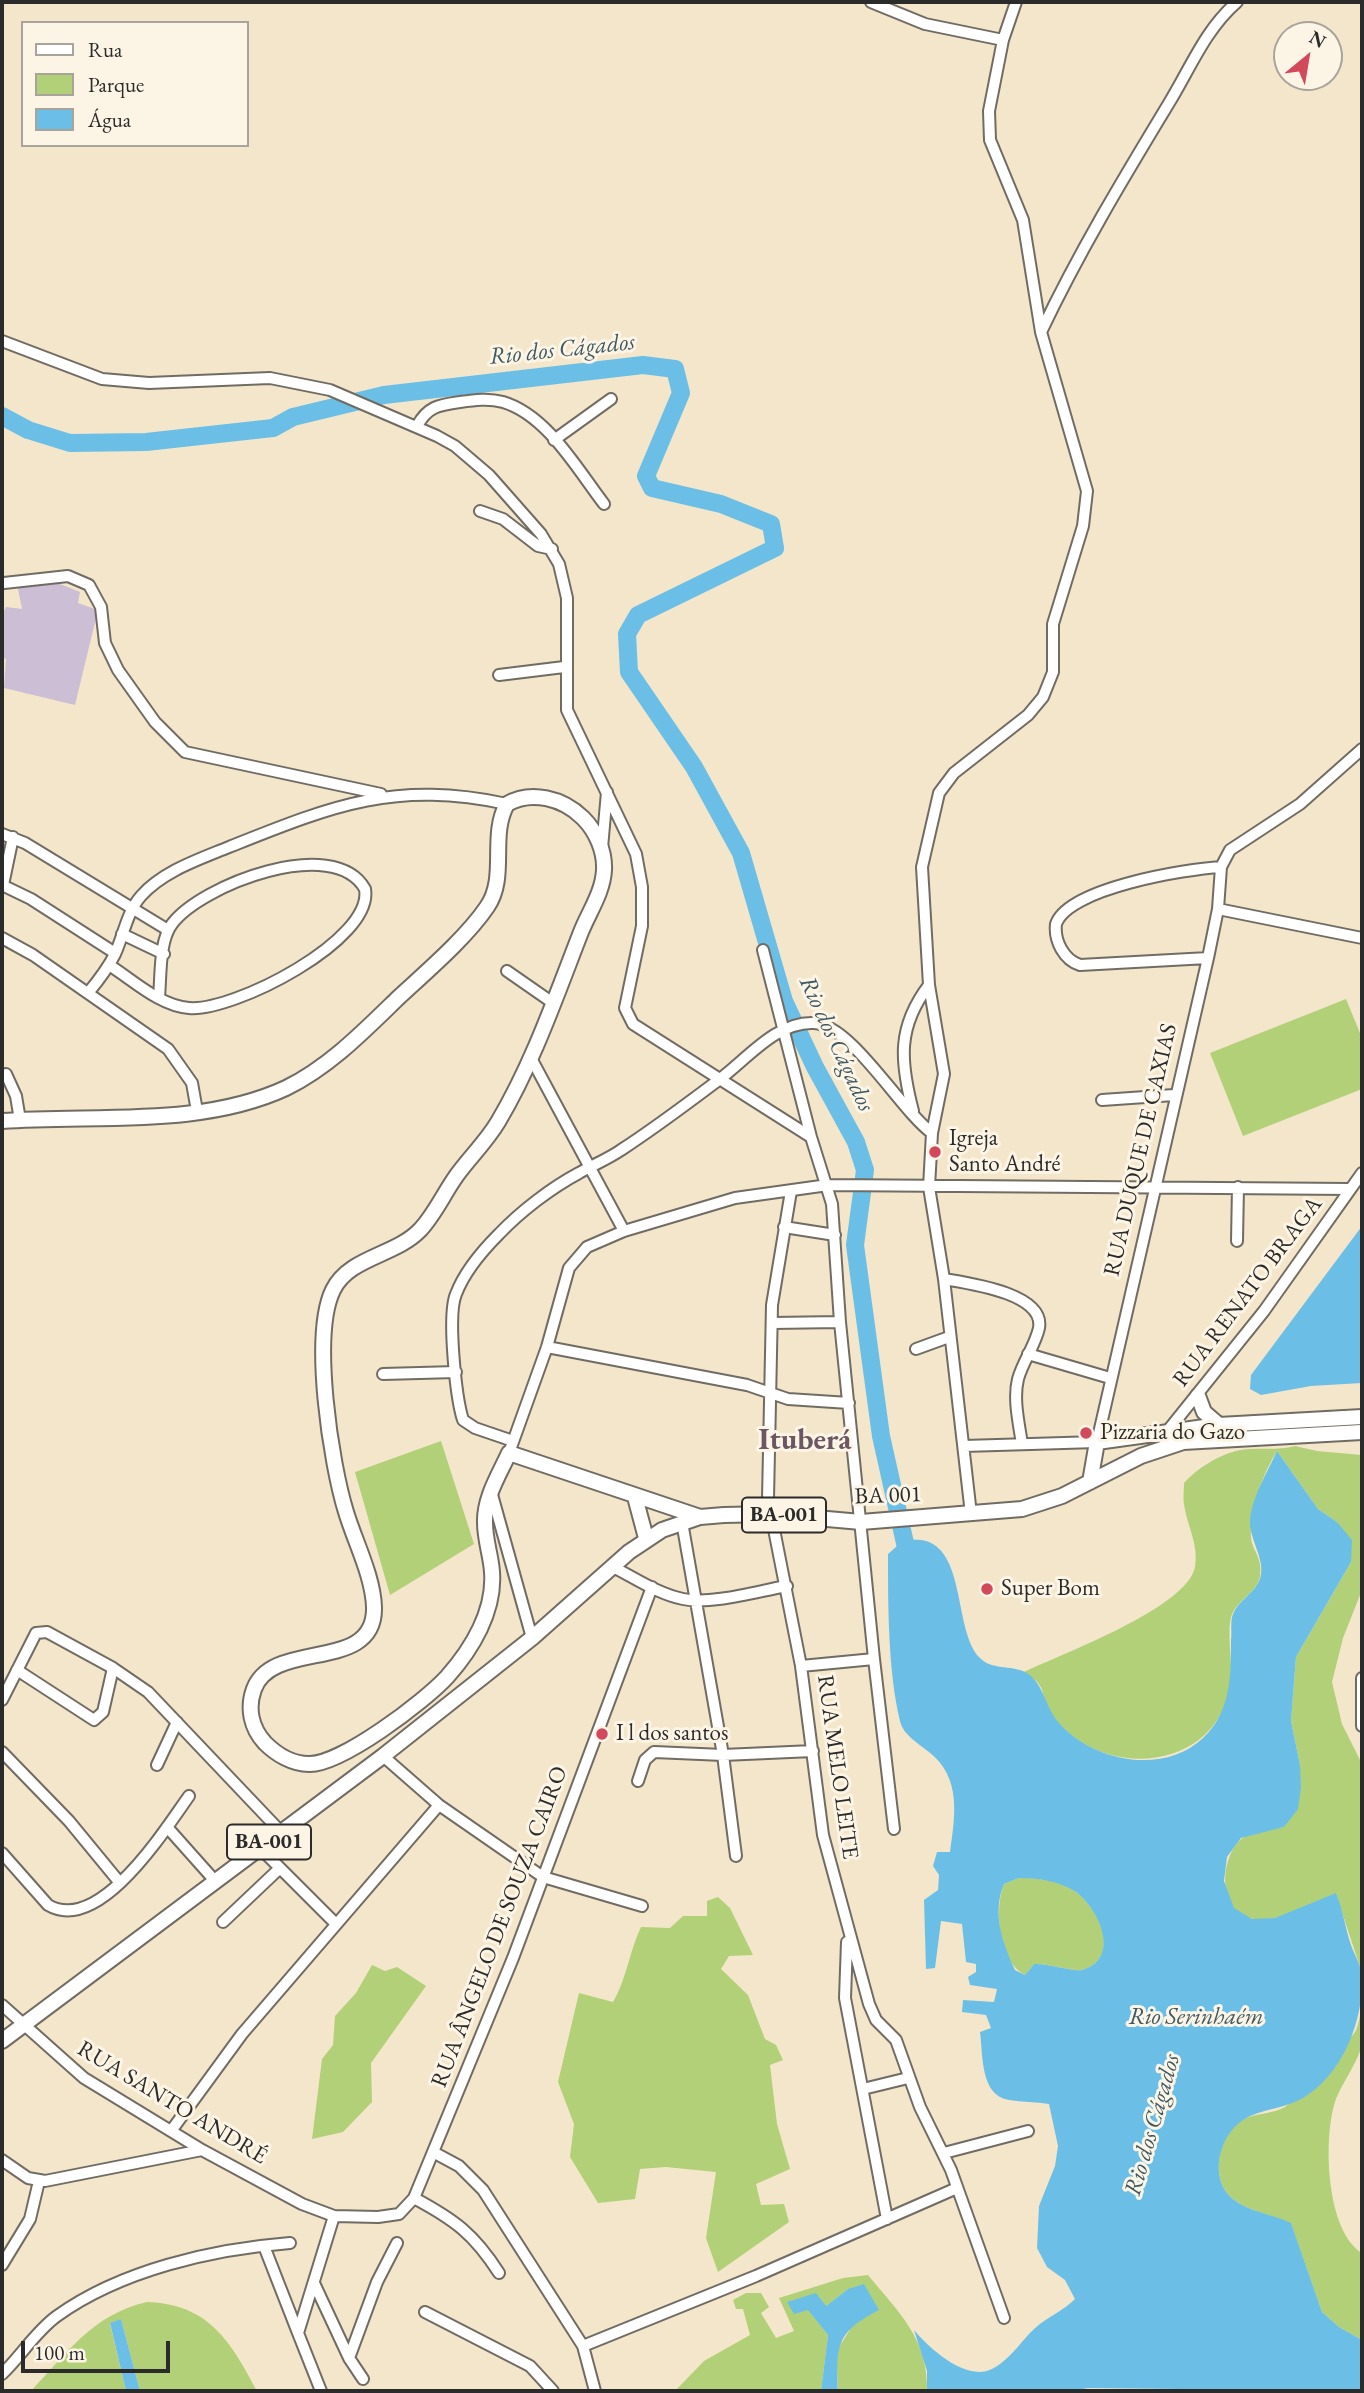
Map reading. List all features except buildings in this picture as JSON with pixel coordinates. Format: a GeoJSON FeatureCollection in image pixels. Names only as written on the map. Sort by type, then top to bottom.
{"type":"FeatureCollection","features":[{"type":"Feature","properties":{"kind":"main road"},"geometry":{"type":"LineString","coordinates":[[2,1121],[197,1111],[236,1105],[288,1087],[345,1048],[408,989],[488,906],[496,883],[498,831],[508,804],[524,796],[561,802],[587,821],[602,848],[603,881],[531,1058],[497,1124],[459,1171],[418,1232],[406,1242],[352,1269],[333,1290],[326,1316],[329,1438],[338,1483],[367,1577],[374,1613],[366,1633],[347,1648],[282,1663],[262,1675],[256,1684],[251,1707],[256,1731],[266,1744],[294,1762],[308,1764],[334,1759],[417,1704],[448,1675],[479,1631],[490,1600],[492,1573],[484,1521],[491,1491],[511,1447],[635,1497],[700,1517]]}},
{"type":"Feature","properties":{"kind":"main road"},"geometry":{"type":"LineString","coordinates":[[1198,1396],[1204,1412],[1219,1424]]}},
{"type":"Feature","properties":{"kind":"main road"},"geometry":{"type":"LineString","coordinates":[[1090,1482],[1097,1442],[1219,1424],[1362,1417]]}},
{"type":"Feature","properties":{"kind":"main road","name":"BA 001"},"geometry":{"type":"LineString","coordinates":[[700,1517],[771,1514],[865,1522],[971,1514],[1032,1506],[1090,1482],[1141,1456],[1183,1442],[1362,1432]]}},
{"type":"Feature","properties":{"kind":"main road"},"geometry":{"type":"LineString","coordinates":[[635,1497],[646,1538]]}},
{"type":"Feature","properties":{"kind":"main road","name":"BA-001"},"geometry":{"type":"LineString","coordinates":[[2,2041],[383,1756],[532,1638],[646,1538],[700,1517]]}},
{"type":"Feature","properties":{"kind":"street"},"geometry":{"type":"LineString","coordinates":[[871,2],[925,24],[1003,40]]}},
{"type":"Feature","properties":{"kind":"street"},"geometry":{"type":"LineString","coordinates":[[971,1514],[944,1279],[925,1187],[944,1074],[929,985],[922,867],[939,793],[954,773],[1028,715],[1042,697],[1053,672],[1053,624],[1083,526],[1087,491],[1041,331],[1023,220],[990,139],[989,111],[1003,40],[1016,2]]}},
{"type":"Feature","properties":{"kind":"street"},"geometry":{"type":"LineString","coordinates":[[1041,331],[1075,259],[1171,101],[1204,38],[1237,2]]}},
{"type":"Feature","properties":{"kind":"street"},"geometry":{"type":"LineString","coordinates":[[2,341],[102,379],[149,383],[270,378],[348,395],[455,446],[489,475],[552,549],[564,578],[567,598],[564,695],[571,723],[636,854],[642,887],[640,946],[625,1008],[626,1015],[642,1030],[722,1078],[811,1138]]}},
{"type":"Feature","properties":{"kind":"street"},"geometry":{"type":"LineString","coordinates":[[554,440],[611,399]]}},
{"type":"Feature","properties":{"kind":"street"},"geometry":{"type":"LineString","coordinates":[[417,426],[429,408],[489,400],[518,408],[554,440],[604,503]]}},
{"type":"Feature","properties":{"kind":"street"},"geometry":{"type":"LineString","coordinates":[[480,512],[503,519],[538,547],[552,549]]}},
{"type":"Feature","properties":{"kind":"street"},"geometry":{"type":"LineString","coordinates":[[4,583],[68,576],[89,585],[101,607],[105,643],[118,670],[155,722],[185,752],[387,795]]}},
{"type":"Feature","properties":{"kind":"street"},"geometry":{"type":"LineString","coordinates":[[499,675],[564,667]]}},
{"type":"Feature","properties":{"kind":"street"},"geometry":{"type":"LineString","coordinates":[[1208,958],[1080,965],[1067,959],[1057,937],[1056,924],[1069,906],[1094,896],[1162,875],[1221,867],[1230,850],[1241,839],[1300,804],[1362,749]]}},
{"type":"Feature","properties":{"kind":"street"},"geometry":{"type":"LineString","coordinates":[[602,848],[607,792]]}},
{"type":"Feature","properties":{"kind":"street"},"geometry":{"type":"LineString","coordinates":[[88,993],[109,965],[132,910],[150,887],[202,858],[315,813],[354,801],[387,795],[457,796],[508,804]]}},
{"type":"Feature","properties":{"kind":"street"},"geometry":{"type":"LineString","coordinates":[[115,953],[31,899],[3,885],[7,836],[168,930]]}},
{"type":"Feature","properties":{"kind":"street","name":"RUA DUQUE DE CAXIAS"},"geometry":{"type":"LineString","coordinates":[[1097,1442],[1174,1095],[1208,958],[1218,908],[1221,867]]}},
{"type":"Feature","properties":{"kind":"street"},"geometry":{"type":"LineString","coordinates":[[109,965],[159,997],[186,1008],[213,1007],[235,1000],[323,951],[351,926],[366,904],[365,888],[358,879],[336,869],[272,868],[211,894],[179,916],[168,930],[159,997]]}},
{"type":"Feature","properties":{"kind":"street"},"geometry":{"type":"LineString","coordinates":[[1218,908],[1362,938]]}},
{"type":"Feature","properties":{"kind":"street"},"geometry":{"type":"LineString","coordinates":[[122,934],[164,954]]}},
{"type":"Feature","properties":{"kind":"street"},"geometry":{"type":"LineString","coordinates":[[2,938],[88,993],[177,1058],[192,1083],[197,1111]]}},
{"type":"Feature","properties":{"kind":"street"},"geometry":{"type":"LineString","coordinates":[[763,950],[786,1028],[811,1138],[828,1185],[835,1235],[840,1322],[849,1404],[865,1522],[874,1659],[894,1829]]}},
{"type":"Feature","properties":{"kind":"street"},"geometry":{"type":"LineString","coordinates":[[507,971],[553,1003]]}},
{"type":"Feature","properties":{"kind":"street"},"geometry":{"type":"LineString","coordinates":[[916,1122],[907,1089],[903,1035],[910,1015],[929,985]]}},
{"type":"Feature","properties":{"kind":"street"},"geometry":{"type":"LineString","coordinates":[[932,1133],[916,1122],[901,1099],[862,1055],[836,1033],[823,1024],[812,1023],[786,1028],[620,1151],[554,1188],[500,1233],[463,1281],[452,1305],[463,1420],[511,1447],[547,1347],[564,1282],[574,1260],[587,1247],[624,1231],[735,1198],[842,1184],[925,1187],[1154,1185],[1350,1189]]}},
{"type":"Feature","properties":{"kind":"street"},"geometry":{"type":"LineString","coordinates":[[531,1058],[624,1231]]}},
{"type":"Feature","properties":{"kind":"street"},"geometry":{"type":"LineString","coordinates":[[6,1074],[16,1096],[20,1120]]}},
{"type":"Feature","properties":{"kind":"street"},"geometry":{"type":"LineString","coordinates":[[1102,1100],[1174,1095]]}},
{"type":"Feature","properties":{"kind":"street","name":"RUA RENATO BRAGA"},"geometry":{"type":"LineString","coordinates":[[1166,1433],[1264,1311],[1362,1173]]}},
{"type":"Feature","properties":{"kind":"street"},"geometry":{"type":"LineString","coordinates":[[1237,1241],[1238,1186]]}},
{"type":"Feature","properties":{"kind":"street","name":"RUA MELO LEITE"},"geometry":{"type":"LineString","coordinates":[[791,1191],[775,1277],[767,1460],[771,1514],[801,1666],[823,1835],[848,1935],[873,2014],[896,2040],[908,2078],[944,2153],[1004,2318]]}},
{"type":"Feature","properties":{"kind":"street"},"geometry":{"type":"LineString","coordinates":[[785,1227],[835,1235]]}},
{"type":"Feature","properties":{"kind":"street"},"geometry":{"type":"LineString","coordinates":[[944,1279],[1009,1294],[1030,1307],[1039,1323],[1017,1387],[1021,1444]]}},
{"type":"Feature","properties":{"kind":"street"},"geometry":{"type":"LineString","coordinates":[[772,1323],[840,1322]]}},
{"type":"Feature","properties":{"kind":"street"},"geometry":{"type":"LineString","coordinates":[[916,1349],[949,1337]]}},
{"type":"Feature","properties":{"kind":"street"},"geometry":{"type":"LineString","coordinates":[[547,1347],[747,1385],[797,1400],[849,1404]]}},
{"type":"Feature","properties":{"kind":"street"},"geometry":{"type":"LineString","coordinates":[[1028,1354],[1110,1378]]}},
{"type":"Feature","properties":{"kind":"street"},"geometry":{"type":"LineString","coordinates":[[383,1374],[457,1372]]}},
{"type":"Feature","properties":{"kind":"street"},"geometry":{"type":"LineString","coordinates":[[964,1446],[1097,1442]]}},
{"type":"Feature","properties":{"kind":"street"},"geometry":{"type":"LineString","coordinates":[[491,1491],[532,1638]]}},
{"type":"Feature","properties":{"kind":"street"},"geometry":{"type":"LineString","coordinates":[[682,1522],[723,1755],[736,1856]]}},
{"type":"Feature","properties":{"kind":"street"},"geometry":{"type":"LineString","coordinates":[[613,1567],[652,1587],[696,1600],[787,1586]]}},
{"type":"Feature","properties":{"kind":"street","name":"RUA ÂNGELO DE SOUZA CAIRO"},"geometry":{"type":"LineString","coordinates":[[414,2198],[543,1878],[652,1587]]}},
{"type":"Feature","properties":{"kind":"street"},"geometry":{"type":"LineString","coordinates":[[2,1700],[34,1636],[40,1630],[113,1668],[148,1692],[282,1833]]}},
{"type":"Feature","properties":{"kind":"street"},"geometry":{"type":"LineString","coordinates":[[801,1666],[874,1659]]}},
{"type":"Feature","properties":{"kind":"street"},"geometry":{"type":"LineString","coordinates":[[17,1671],[94,1720],[103,1712],[113,1668]]}},
{"type":"Feature","properties":{"kind":"street"},"geometry":{"type":"LineString","coordinates":[[1362,1678],[1362,1726]]}},
{"type":"Feature","properties":{"kind":"street"},"geometry":{"type":"LineString","coordinates":[[157,1765],[177,1723]]}},
{"type":"Feature","properties":{"kind":"street"},"geometry":{"type":"LineString","coordinates":[[638,1781],[645,1760],[654,1752],[723,1755],[813,1751]]}},
{"type":"Feature","properties":{"kind":"street"},"geometry":{"type":"LineString","coordinates":[[2,1752],[69,1821],[120,1883]]}},
{"type":"Feature","properties":{"kind":"street"},"geometry":{"type":"LineString","coordinates":[[383,1756],[439,1805],[543,1878],[642,1906]]}},
{"type":"Feature","properties":{"kind":"street"},"geometry":{"type":"LineString","coordinates":[[2,1853],[40,1898],[57,1910],[75,1912],[86,1908],[120,1883],[189,1796]]}},
{"type":"Feature","properties":{"kind":"street"},"geometry":{"type":"LineString","coordinates":[[171,2131],[242,2034],[439,1805]]}},
{"type":"Feature","properties":{"kind":"street"},"geometry":{"type":"LineString","coordinates":[[167,1827],[216,1882]]}},
{"type":"Feature","properties":{"kind":"street"},"geometry":{"type":"LineString","coordinates":[[260,1848],[335,1923]]}},
{"type":"Feature","properties":{"kind":"street"},"geometry":{"type":"LineString","coordinates":[[223,1922],[280,1868]]}},
{"type":"Feature","properties":{"kind":"street"},"geometry":{"type":"LineString","coordinates":[[848,1935],[845,1998],[887,2219]]}},
{"type":"Feature","properties":{"kind":"street","name":"RUA SANTO ANDRÉ"},"geometry":{"type":"LineString","coordinates":[[2,2005],[67,2066],[202,2150],[302,2204],[334,2216]]}},
{"type":"Feature","properties":{"kind":"street"},"geometry":{"type":"LineString","coordinates":[[863,2089],[908,2078]]}},
{"type":"Feature","properties":{"kind":"street"},"geometry":{"type":"LineString","coordinates":[[944,2153],[1028,2131]]}},
{"type":"Feature","properties":{"kind":"street"},"geometry":{"type":"LineString","coordinates":[[2,2160],[20,2174],[39,2181],[202,2150]]}},
{"type":"Feature","properties":{"kind":"street"},"geometry":{"type":"LineString","coordinates":[[433,2151],[465,2171],[483,2190],[583,2346],[595,2391]]}},
{"type":"Feature","properties":{"kind":"street"},"geometry":{"type":"LineString","coordinates":[[2,2265],[30,2219],[39,2181]]}},
{"type":"Feature","properties":{"kind":"street"},"geometry":{"type":"LineString","coordinates":[[583,2346],[957,2188]]}},
{"type":"Feature","properties":{"kind":"street"},"geometry":{"type":"LineString","coordinates":[[298,2333],[334,2216],[392,2215],[404,2211],[414,2198],[458,2223],[471,2234],[499,2273]]}},
{"type":"Feature","properties":{"kind":"street"},"geometry":{"type":"LineString","coordinates":[[2,2374],[55,2318],[88,2298],[174,2261],[221,2251],[290,2243]]}},
{"type":"Feature","properties":{"kind":"street"},"geometry":{"type":"LineString","coordinates":[[348,2358],[377,2282],[397,2243]]}},
{"type":"Feature","properties":{"kind":"street"},"geometry":{"type":"LineString","coordinates":[[264,2246],[321,2391]]}},
{"type":"Feature","properties":{"kind":"street"},"geometry":{"type":"LineString","coordinates":[[314,2283],[348,2358],[363,2378]]}},
{"type":"Feature","properties":{"kind":"street"},"geometry":{"type":"LineString","coordinates":[[425,2312],[514,2356],[539,2374],[553,2391]]}},
{"type":"Feature","properties":{"kind":"shaded area"},"geometry":{"type":"Polygon","coordinates":[[[17,584],[60,584],[80,592],[78,603],[98,610],[75,705],[4,688],[6,659],[2,657],[2,615],[6,607],[22,609],[17,584]]]}},
{"type":"Feature","properties":{"kind":"green space"},"geometry":{"type":"Polygon","coordinates":[[[1346,999],[1362,1038],[1362,1089],[1243,1136],[1210,1053],[1346,999]]]}},
{"type":"Feature","properties":{"kind":"green space"},"geometry":{"type":"Polygon","coordinates":[[[441,1441],[474,1544],[390,1595],[355,1472],[441,1441]]]}},
{"type":"Feature","properties":{"kind":"green space"},"geometry":{"type":"Polygon","coordinates":[[[1295,1446],[1362,1455],[1362,1590],[1343,1638],[1332,1682],[1342,1724],[1362,1764],[1362,1973],[1336,1894],[1286,1915],[1255,1919],[1243,1916],[1234,1909],[1228,1899],[1226,1887],[1228,1862],[1239,1841],[1254,1833],[1284,1827],[1300,1765],[1291,1721],[1296,1657],[1351,1562],[1337,1522],[1318,1509],[1277,1451],[1262,1481],[1251,1525],[1252,1541],[1260,1563],[1260,1576],[1256,1586],[1232,1614],[1230,1621],[1231,1683],[1224,1709],[1210,1729],[1193,1744],[1172,1754],[1149,1758],[1124,1758],[1100,1752],[1078,1740],[1055,1720],[1045,1706],[1039,1684],[1024,1672],[1120,1628],[1170,1598],[1187,1583],[1196,1559],[1185,1512],[1184,1483],[1196,1472],[1217,1458],[1233,1452],[1295,1446]]]}},
{"type":"Feature","properties":{"kind":"green space"},"geometry":{"type":"Polygon","coordinates":[[[1019,1878],[1056,1882],[1085,1900],[1093,1910],[1103,1934],[1101,1956],[1094,1964],[1078,1970],[1034,1964],[1025,1975],[1016,1968],[1004,1947],[999,1907],[1004,1884],[1019,1878]]]}},
{"type":"Feature","properties":{"kind":"green space"},"geometry":{"type":"Polygon","coordinates":[[[718,1897],[730,1908],[753,1955],[729,1956],[721,1969],[748,1995],[765,2039],[776,2045],[783,2060],[770,2065],[777,2124],[790,2169],[756,2184],[761,2205],[784,2204],[789,2222],[718,2272],[706,2238],[716,2172],[666,2167],[640,2169],[635,2199],[598,2203],[570,2157],[574,2124],[558,2082],[579,1993],[613,2002],[622,1984],[641,1927],[670,1928],[683,1916],[707,1916],[707,1901],[718,1897]]]}},
{"type":"Feature","properties":{"kind":"green space"},"geometry":{"type":"Polygon","coordinates":[[[372,1965],[385,1971],[397,1967],[426,1986],[371,2063],[372,2102],[343,2132],[312,2139],[322,2059],[333,2045],[335,2016],[356,1993],[372,1965]]]}},
{"type":"Feature","properties":{"kind":"green space"},"geometry":{"type":"Polygon","coordinates":[[[1362,2006],[1362,2044],[1335,2102],[1331,2118],[1329,2160],[1334,2205],[1341,2225],[1350,2242],[1362,2253],[1362,2340],[1339,2327],[1322,2312],[1291,2224],[1238,2203],[1225,2190],[1219,2168],[1223,2145],[1235,2126],[1244,2119],[1280,2109],[1290,2103],[1355,2032],[1362,2006]]]}},
{"type":"Feature","properties":{"kind":"green space"},"geometry":{"type":"Polygon","coordinates":[[[868,2275],[901,2314],[917,2341],[923,2356],[927,2391],[838,2391],[836,2352],[854,2323],[848,2289],[826,2306],[808,2309],[828,2335],[821,2391],[675,2391],[704,2361],[750,2335],[743,2309],[736,2309],[733,2300],[746,2293],[761,2293],[769,2307],[761,2313],[776,2338],[794,2331],[779,2298],[843,2278],[868,2275]]]}},
{"type":"Feature","properties":{"kind":"green space"},"geometry":{"type":"Polygon","coordinates":[[[147,2302],[168,2304],[187,2310],[216,2329],[238,2357],[257,2391],[140,2391],[121,2319],[110,2324],[126,2391],[31,2391],[69,2349],[96,2325],[128,2308],[147,2302]]]}},
{"type":"Feature","properties":{"kind":"water"},"geometry":{"type":"Polygon","coordinates":[[[1362,1226],[1362,1383],[1311,1386],[1261,1395],[1250,1389],[1251,1375],[1362,1226]]]}},
{"type":"Feature","properties":{"kind":"water","name":"Rio Serinhaém"},"geometry":{"type":"Polygon","coordinates":[[[1277,1451],[1318,1509],[1337,1522],[1352,1540],[1351,1562],[1296,1657],[1291,1721],[1300,1765],[1298,1809],[1284,1827],[1241,1838],[1227,1857],[1224,1881],[1234,1908],[1252,1919],[1275,1918],[1336,1893],[1361,1971],[1362,1993],[1348,2045],[1329,2076],[1303,2098],[1243,2120],[1228,2136],[1223,2146],[1219,2169],[1225,2190],[1233,2199],[1246,2207],[1291,2223],[1322,2312],[1339,2327],[1362,2340],[1362,2391],[1088,2388],[1072,2391],[927,2391],[927,2371],[914,2330],[949,2361],[971,2371],[982,2372],[999,2365],[1034,2329],[1075,2299],[1065,2280],[1047,2267],[1037,2248],[1039,2206],[1055,2166],[1058,2146],[1049,2104],[1000,2097],[988,2083],[980,2032],[991,2028],[986,2015],[962,2012],[963,2000],[994,2002],[997,1989],[970,1985],[968,1977],[976,1972],[976,1964],[966,1962],[962,1924],[941,1921],[935,1968],[926,1969],[924,1900],[938,1890],[939,1875],[933,1866],[937,1852],[950,1852],[954,1798],[947,1774],[940,1762],[908,1735],[900,1721],[891,1660],[888,1554],[905,1539],[926,1541],[939,1548],[954,1576],[966,1630],[980,1658],[990,1664],[1019,1670],[1031,1676],[1054,1716],[1073,1736],[1090,1747],[1128,1759],[1168,1757],[1187,1750],[1203,1738],[1219,1717],[1224,1705],[1230,1680],[1232,1617],[1238,1605],[1257,1585],[1261,1574],[1260,1559],[1250,1528],[1251,1511],[1277,1451]],[[1026,1878],[1004,1884],[1000,1895],[1000,1927],[1015,1970],[1025,1975],[1034,1964],[1082,1970],[1094,1964],[1101,1956],[1104,1945],[1103,1934],[1093,1910],[1076,1892],[1063,1885],[1026,1878]]]}},
{"type":"Feature","properties":{"kind":"water"},"geometry":{"type":"Polygon","coordinates":[[[864,2284],[879,2310],[854,2326],[842,2342],[838,2362],[838,2391],[821,2391],[828,2335],[808,2310],[794,2314],[787,2302],[816,2293],[826,2306],[848,2289],[864,2284]]]}},
{"type":"Feature","properties":{"kind":"water"},"geometry":{"type":"Polygon","coordinates":[[[121,2319],[140,2391],[126,2391],[110,2323],[121,2319]]]}},
{"type":"Feature","properties":{"kind":"waterway","name":"Rio dos Cágados"},"geometry":{"type":"LineString","coordinates":[[2,416],[28,430],[70,443],[146,442],[273,428],[293,417],[384,395],[643,365],[675,369],[681,393],[646,476],[652,488],[721,504],[771,524],[775,548],[638,615],[627,634],[629,672],[694,767],[741,853],[784,1001],[815,1067],[856,1142],[865,1170],[855,1245],[881,1436],[909,1561]]}},
{"type":"Feature","properties":{"kind":"place","name":"Igreja Santo André"},"geometry":{"type":"Point","coordinates":[935,1152]}},
{"type":"Feature","properties":{"kind":"place","name":"Pizzaria do Gazo"},"geometry":{"type":"Point","coordinates":[1086,1433]}},
{"type":"Feature","properties":{"kind":"place","name":"Super Bom"},"geometry":{"type":"Point","coordinates":[987,1589]}},
{"type":"Feature","properties":{"kind":"place","name":"I l dos santos"},"geometry":{"type":"Point","coordinates":[602,1734]}},
{"type":"Feature","properties":{"kind":"district","name":"Ituberá"},"geometry":{"type":"Point","coordinates":[805,1441]}}]}
